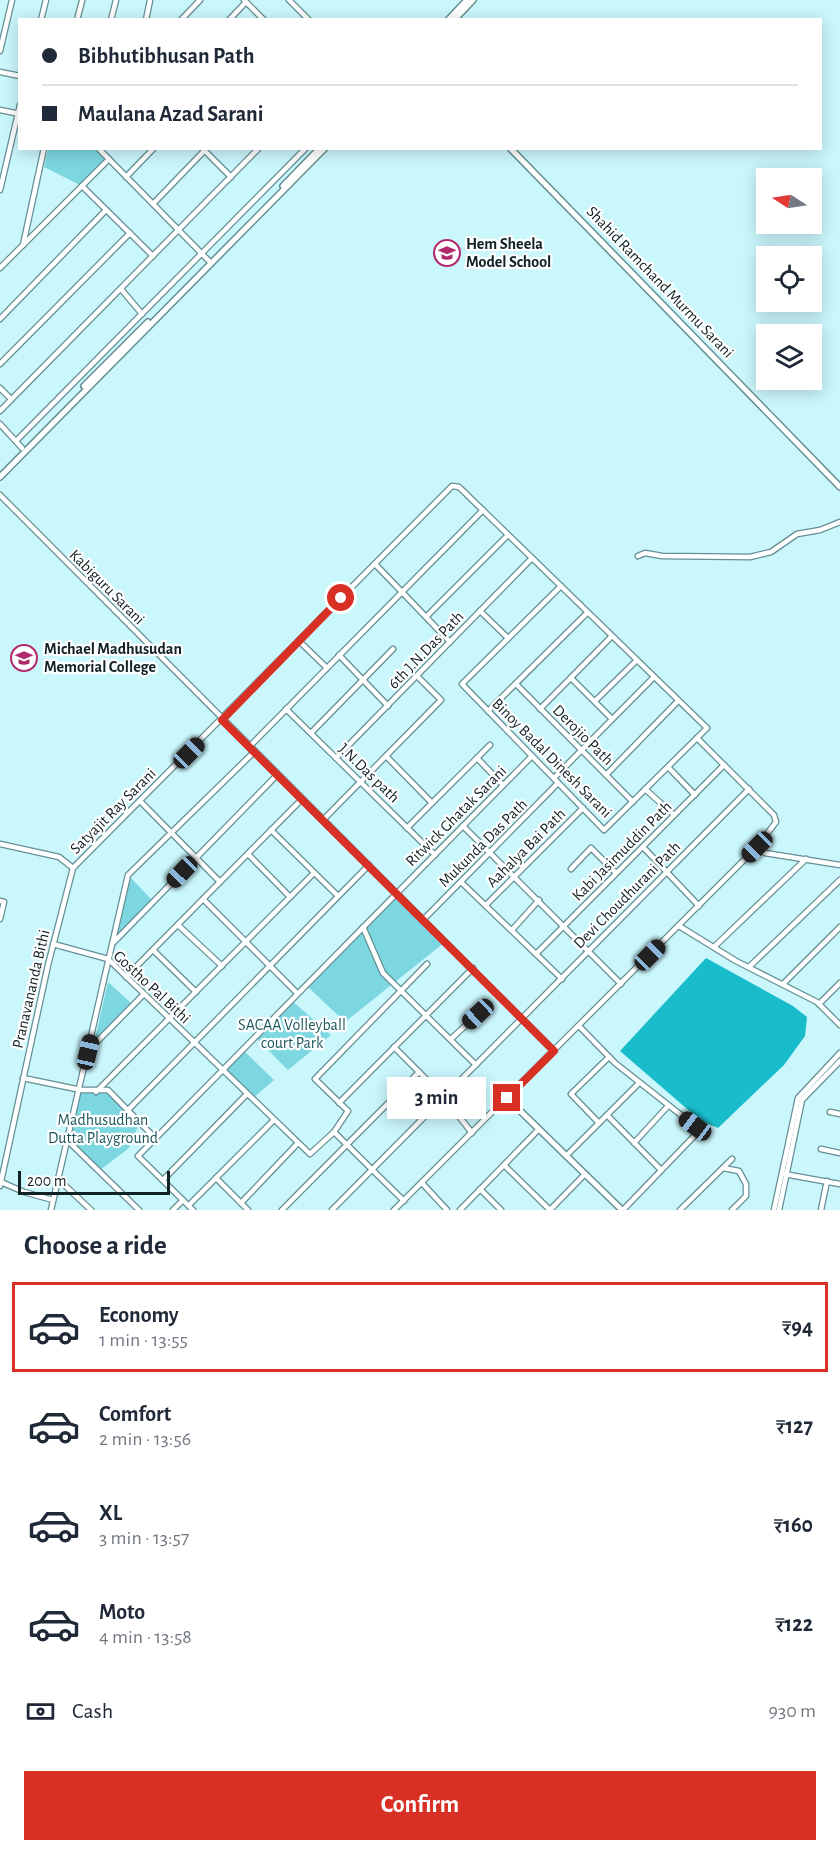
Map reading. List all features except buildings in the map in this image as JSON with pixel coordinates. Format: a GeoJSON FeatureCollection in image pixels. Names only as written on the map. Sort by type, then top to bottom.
{"type":"FeatureCollection","features":[{"type":"Feature","properties":{"kind":"street"},"geometry":{"type":"LineString","coordinates":[[0,51],[12,0]]}},
{"type":"Feature","properties":{"kind":"street"},"geometry":{"type":"LineString","coordinates":[[42,18],[46,0]]}},
{"type":"Feature","properties":{"kind":"street"},"geometry":{"type":"LineString","coordinates":[[112,18],[116,0]]}},
{"type":"Feature","properties":{"kind":"street"},"geometry":{"type":"LineString","coordinates":[[146,18],[150,0]]}},
{"type":"Feature","properties":{"kind":"street"},"geometry":{"type":"LineString","coordinates":[[183,18],[200,0]]}},
{"type":"Feature","properties":{"kind":"street"},"geometry":{"type":"LineString","coordinates":[[289,0],[307,18]]}},
{"type":"Feature","properties":{"kind":"street"},"geometry":{"type":"LineString","coordinates":[[450,18],[467,0]]}},
{"type":"Feature","properties":{"kind":"street"},"geometry":{"type":"LineString","coordinates":[[456,18],[473,0]]}},
{"type":"Feature","properties":{"kind":"street"},"geometry":{"type":"LineString","coordinates":[[78,18],[82,1]]}},
{"type":"Feature","properties":{"kind":"street"},"geometry":{"type":"LineString","coordinates":[[231,18],[245,1],[262,18]]}},
{"type":"Feature","properties":{"kind":"street"},"geometry":{"type":"LineString","coordinates":[[0,72],[18,76]]}},
{"type":"Feature","properties":{"kind":"street"},"geometry":{"type":"LineString","coordinates":[[0,110],[18,114],[0,190]]}},
{"type":"Feature","properties":{"kind":"street"},"geometry":{"type":"LineString","coordinates":[[0,149],[9,151]]}},
{"type":"Feature","properties":{"kind":"street"},"geometry":{"type":"LineString","coordinates":[[23,245],[44,150]]}},
{"type":"Feature","properties":{"kind":"street"},"geometry":{"type":"LineString","coordinates":[[101,150],[210,262]]}},
{"type":"Feature","properties":{"kind":"street"},"geometry":{"type":"LineString","coordinates":[[126,177],[152,150]]}},
{"type":"Feature","properties":{"kind":"street"},"geometry":{"type":"LineString","coordinates":[[153,204],[203,150]]}},
{"type":"Feature","properties":{"kind":"street"},"geometry":{"type":"LineString","coordinates":[[205,150],[231,177]]}},
{"type":"Feature","properties":{"kind":"street"},"geometry":{"type":"LineString","coordinates":[[0,411],[255,150]]}},
{"type":"Feature","properties":{"kind":"street"},"geometry":{"type":"LineString","coordinates":[[16,441],[304,150]]}},
{"type":"Feature","properties":{"kind":"street"},"geometry":{"type":"LineString","coordinates":[[0,477],[318,150]]}},
{"type":"Feature","properties":{"kind":"street"},"geometry":{"type":"LineString","coordinates":[[0,472],[323,150]]}},
{"type":"Feature","properties":{"kind":"street","name":"Shahid Ramchand Murmu Sarani"},"geometry":{"type":"LineString","coordinates":[[512,150],[840,487]]}},
{"type":"Feature","properties":{"kind":"street"},"geometry":{"type":"LineString","coordinates":[[0,268],[109,159]]}},
{"type":"Feature","properties":{"kind":"street"},"geometry":{"type":"LineString","coordinates":[[82,186],[153,256]]}},
{"type":"Feature","properties":{"kind":"street"},"geometry":{"type":"LineString","coordinates":[[0,318],[106,210]]}},
{"type":"Feature","properties":{"kind":"street"},"geometry":{"type":"LineString","coordinates":[[0,364],[130,233]]}},
{"type":"Feature","properties":{"kind":"street"},"geometry":{"type":"LineString","coordinates":[[121,289],[142,314]]}},
{"type":"Feature","properties":{"kind":"street"},"geometry":{"type":"LineString","coordinates":[[0,388],[11,399]]}},
{"type":"Feature","properties":{"kind":"street"},"geometry":{"type":"LineString","coordinates":[[0,424],[22,448]]}},
{"type":"Feature","properties":{"kind":"street","name":"Satyajit Ray Sarani"},"geometry":{"type":"LineString","coordinates":[[73,868],[452,486],[459,487],[483,510]]}},
{"type":"Feature","properties":{"kind":"street","name":"Kabiguru Sarani"},"geometry":{"type":"LineString","coordinates":[[1,494],[222,720],[554,1051]]}},
{"type":"Feature","properties":{"kind":"street"},"geometry":{"type":"LineString","coordinates":[[249,747],[483,510],[653,678],[707,728],[697,738],[774,815],[776,822],[757,847],[394,1210]]}},
{"type":"Feature","properties":{"kind":"street"},"geometry":{"type":"LineString","coordinates":[[638,556],[645,553],[662,556],[725,555],[742,559],[771,552],[797,534],[820,530],[840,522]]}},
{"type":"Feature","properties":{"kind":"street"},"geometry":{"type":"LineString","coordinates":[[426,617],[508,535]]}},
{"type":"Feature","properties":{"kind":"street","name":"6th J.N.Das Path"},"geometry":{"type":"LineString","coordinates":[[336,758],[532,558]]}},
{"type":"Feature","properties":{"kind":"street"},"geometry":{"type":"LineString","coordinates":[[375,564],[450,642]]}},
{"type":"Feature","properties":{"kind":"street","name":"Binoy Badal Dinesh Sarani"},"geometry":{"type":"LineString","coordinates":[[561,586],[462,684],[604,830],[697,738]]}},
{"type":"Feature","properties":{"kind":"street"},"geometry":{"type":"LineString","coordinates":[[480,611],[508,638]]}},
{"type":"Feature","properties":{"kind":"street"},"geometry":{"type":"LineString","coordinates":[[488,711],[587,613]]}},
{"type":"Feature","properties":{"kind":"street"},"geometry":{"type":"LineString","coordinates":[[540,709],[611,637]]}},
{"type":"Feature","properties":{"kind":"street"},"geometry":{"type":"LineString","coordinates":[[298,641],[327,668]]}},
{"type":"Feature","properties":{"kind":"street"},"geometry":{"type":"LineString","coordinates":[[311,734],[393,649]]}},
{"type":"Feature","properties":{"kind":"street"},"geometry":{"type":"LineString","coordinates":[[339,656],[388,706]]}},
{"type":"Feature","properties":{"kind":"street"},"geometry":{"type":"LineString","coordinates":[[595,701],[636,661]]}},
{"type":"Feature","properties":{"kind":"street"},"geometry":{"type":"LineString","coordinates":[[323,819],[441,700],[417,676]]}},
{"type":"Feature","properties":{"kind":"street"},"geometry":{"type":"LineString","coordinates":[[571,678],[612,719]]}},
{"type":"Feature","properties":{"kind":"street"},"geometry":{"type":"LineString","coordinates":[[554,778],[653,678]]}},
{"type":"Feature","properties":{"kind":"street","name":"Derojio Path"},"geometry":{"type":"LineString","coordinates":[[516,684],[633,802]]}},
{"type":"Feature","properties":{"kind":"street"},"geometry":{"type":"LineString","coordinates":[[606,775],[678,701]]}},
{"type":"Feature","properties":{"kind":"street","name":"J.N.Das path"},"geometry":{"type":"LineString","coordinates":[[286,709],[435,855]]}},
{"type":"Feature","properties":{"kind":"street"},"geometry":{"type":"LineString","coordinates":[[407,828],[490,745]]}},
{"type":"Feature","properties":{"kind":"street"},"geometry":{"type":"LineString","coordinates":[[51,1210],[128,875],[254,752]]}},
{"type":"Feature","properties":{"kind":"street"},"geometry":{"type":"LineString","coordinates":[[386,756],[432,802]]}},
{"type":"Feature","properties":{"kind":"street","name":"Ritwick Ghatak Sarani"},"geometry":{"type":"LineString","coordinates":[[163,1180],[138,1156],[532,756]]}},
{"type":"Feature","properties":{"kind":"street"},"geometry":{"type":"LineString","coordinates":[[477,758],[503,786]]}},
{"type":"Feature","properties":{"kind":"street","name":"Kabi Jasimuddin Path"},"geometry":{"type":"LineString","coordinates":[[536,954],[724,765]]}},
{"type":"Feature","properties":{"kind":"street"},"geometry":{"type":"LineString","coordinates":[[668,767],[695,795]]}},
{"type":"Feature","properties":{"kind":"street"},"geometry":{"type":"LineString","coordinates":[[112,944],[277,775]]}},
{"type":"Feature","properties":{"kind":"street","name":"Mukunda Das Path"},"geometry":{"type":"LineString","coordinates":[[424,919],[558,783]]}},
{"type":"Feature","properties":{"kind":"street"},"geometry":{"type":"LineString","coordinates":[[645,789],[674,815]]}},
{"type":"Feature","properties":{"kind":"street","name":"Devi Choudhurani Path"},"geometry":{"type":"LineString","coordinates":[[332,1210],[749,789]]}},
{"type":"Feature","properties":{"kind":"street"},"geometry":{"type":"LineString","coordinates":[[126,977],[302,799]]}},
{"type":"Feature","properties":{"kind":"street"},"geometry":{"type":"LineString","coordinates":[[140,801],[220,882]]}},
{"type":"Feature","properties":{"kind":"street","name":"Aahalya Bai Path"},"geometry":{"type":"LineString","coordinates":[[486,905],[583,808]]}},
{"type":"Feature","properties":{"kind":"street"},"geometry":{"type":"LineString","coordinates":[[463,826],[621,984]]}},
{"type":"Feature","properties":{"kind":"street"},"geometry":{"type":"LineString","coordinates":[[271,830],[338,896]]}},
{"type":"Feature","properties":{"kind":"street"},"geometry":{"type":"LineString","coordinates":[[0,844],[58,857],[73,868]]}},
{"type":"Feature","properties":{"kind":"street"},"geometry":{"type":"LineString","coordinates":[[643,847],[699,906]]}},
{"type":"Feature","properties":{"kind":"street"},"geometry":{"type":"LineString","coordinates":[[757,847],[765,853],[840,864]]}},
{"type":"Feature","properties":{"kind":"street"},"geometry":{"type":"LineString","coordinates":[[571,869],[591,848],[616,873]]}},
{"type":"Feature","properties":{"kind":"street"},"geometry":{"type":"LineString","coordinates":[[248,854],[290,897]]}},
{"type":"Feature","properties":{"kind":"street"},"geometry":{"type":"LineString","coordinates":[[714,947],[806,859]]}},
{"type":"Feature","properties":{"kind":"street"},"geometry":{"type":"LineString","coordinates":[[128,1110],[369,865]]}},
{"type":"Feature","properties":{"kind":"street","name":"Pranavananda Bithi"},"geometry":{"type":"LineString","coordinates":[[0,1184],[2,1166],[53,944],[73,868]]}},
{"type":"Feature","properties":{"kind":"street"},"geometry":{"type":"LineString","coordinates":[[96,1092],[314,873]]}},
{"type":"Feature","properties":{"kind":"street"},"geometry":{"type":"LineString","coordinates":[[749,968],[840,880]]}},
{"type":"Feature","properties":{"kind":"street","name":"Aahalya Bai Path"},"geometry":{"type":"LineString","coordinates":[[461,882],[562,979]]}},
{"type":"Feature","properties":{"kind":"street"},"geometry":{"type":"LineString","coordinates":[[203,899],[297,993]]}},
{"type":"Feature","properties":{"kind":"street"},"geometry":{"type":"LineString","coordinates":[[512,930],[539,900]]}},
{"type":"Feature","properties":{"kind":"street"},"geometry":{"type":"LineString","coordinates":[[0,901],[4,902],[0,919]]}},
{"type":"Feature","properties":{"kind":"street"},"geometry":{"type":"LineString","coordinates":[[178,925],[222,966]]}},
{"type":"Feature","properties":{"kind":"street"},"geometry":{"type":"LineString","coordinates":[[679,926],[749,968],[819,1004],[840,1025]]}},
{"type":"Feature","properties":{"kind":"street"},"geometry":{"type":"LineString","coordinates":[[363,927],[382,973],[402,990],[476,1065]]}},
{"type":"Feature","properties":{"kind":"street"},"geometry":{"type":"LineString","coordinates":[[783,984],[840,927]]}},
{"type":"Feature","properties":{"kind":"street","name":"Gostho Pal Bithi"},"geometry":{"type":"LineString","coordinates":[[53,944],[108,958],[298,1143]]}},
{"type":"Feature","properties":{"kind":"street"},"geometry":{"type":"LineString","coordinates":[[153,950],[196,992]]}},
{"type":"Feature","properties":{"kind":"street"},"geometry":{"type":"LineString","coordinates":[[241,1203],[298,1143],[310,1154],[334,1132],[348,1111],[315,1079],[427,964]]}},
{"type":"Feature","properties":{"kind":"street"},"geometry":{"type":"LineString","coordinates":[[339,1103],[473,968]]}},
{"type":"Feature","properties":{"kind":"street"},"geometry":{"type":"LineString","coordinates":[[819,1004],[840,983]]}},
{"type":"Feature","properties":{"kind":"street"},"geometry":{"type":"LineString","coordinates":[[88,1052],[144,994]]}},
{"type":"Feature","properties":{"kind":"street"},"geometry":{"type":"LineString","coordinates":[[451,1039],[478,1014]]}},
{"type":"Feature","properties":{"kind":"street"},"geometry":{"type":"LineString","coordinates":[[507,1098],[622,1210],[700,1130],[639,1083],[609,1057],[579,1026]]}},
{"type":"Feature","properties":{"kind":"street"},"geometry":{"type":"LineString","coordinates":[[394,1047],[444,1097],[472,1133]]}},
{"type":"Feature","properties":{"kind":"street"},"geometry":{"type":"LineString","coordinates":[[779,1210],[798,1098],[840,1053]]}},
{"type":"Feature","properties":{"kind":"street"},"geometry":{"type":"LineString","coordinates":[[599,1123],[571,1094],[609,1057]]}},
{"type":"Feature","properties":{"kind":"street"},"geometry":{"type":"LineString","coordinates":[[774,1210],[802,1100],[840,1061]]}},
{"type":"Feature","properties":{"kind":"street"},"geometry":{"type":"LineString","coordinates":[[282,1210],[419,1072]]}},
{"type":"Feature","properties":{"kind":"street"},"geometry":{"type":"LineString","coordinates":[[23,1078],[96,1092],[108,1090],[155,1138]]}},
{"type":"Feature","properties":{"kind":"street"},"geometry":{"type":"LineString","coordinates":[[566,1155],[639,1083]]}},
{"type":"Feature","properties":{"kind":"street"},"geometry":{"type":"LineString","coordinates":[[193,1210],[163,1180],[247,1094]]}},
{"type":"Feature","properties":{"kind":"street"},"geometry":{"type":"LineString","coordinates":[[634,1143],[668,1106]]}},
{"type":"Feature","properties":{"kind":"street"},"geometry":{"type":"LineString","coordinates":[[830,1112],[840,1114]]}},
{"type":"Feature","properties":{"kind":"street"},"geometry":{"type":"LineString","coordinates":[[607,1115],[661,1170]]}},
{"type":"Feature","properties":{"kind":"street"},"geometry":{"type":"LineString","coordinates":[[189,1205],[274,1120]]}},
{"type":"Feature","properties":{"kind":"street"},"geometry":{"type":"LineString","coordinates":[[460,1210],[540,1129]]}},
{"type":"Feature","properties":{"kind":"street"},"geometry":{"type":"LineString","coordinates":[[334,1132],[404,1201]]}},
{"type":"Feature","properties":{"kind":"street"},"geometry":{"type":"LineString","coordinates":[[67,1140],[139,1210]]}},
{"type":"Feature","properties":{"kind":"street"},"geometry":{"type":"LineString","coordinates":[[821,1149],[840,1153]]}},
{"type":"Feature","properties":{"kind":"street"},"geometry":{"type":"LineString","coordinates":[[680,1210],[732,1159]]}},
{"type":"Feature","properties":{"kind":"street"},"geometry":{"type":"LineString","coordinates":[[504,1165],[550,1210],[585,1174]]}},
{"type":"Feature","properties":{"kind":"street"},"geometry":{"type":"LineString","coordinates":[[723,1168],[740,1171],[746,1184],[746,1196],[732,1210]]}},
{"type":"Feature","properties":{"kind":"street"},"geometry":{"type":"LineString","coordinates":[[784,1174],[840,1184]]}},
{"type":"Feature","properties":{"kind":"street"},"geometry":{"type":"LineString","coordinates":[[216,1178],[248,1210]]}},
{"type":"Feature","properties":{"kind":"street"},"geometry":{"type":"LineString","coordinates":[[58,1179],[91,1210]]}},
{"type":"Feature","properties":{"kind":"street"},"geometry":{"type":"LineString","coordinates":[[821,1210],[827,1181]]}},
{"type":"Feature","properties":{"kind":"street"},"geometry":{"type":"LineString","coordinates":[[422,1183],[447,1210]]}},
{"type":"Feature","properties":{"kind":"street"},"geometry":{"type":"LineString","coordinates":[[0,1184],[53,1200]]}},
{"type":"Feature","properties":{"kind":"street"},"geometry":{"type":"LineString","coordinates":[[480,1189],[501,1210]]}},
{"type":"Feature","properties":{"kind":"street"},"geometry":{"type":"LineString","coordinates":[[173,1210],[183,1200]]}},
{"type":"Feature","properties":{"kind":"green space"},"geometry":{"type":"Polygon","coordinates":[[[48,150],[95,150],[104,159],[82,186],[44,167],[48,150]]]}},
{"type":"Feature","properties":{"kind":"green space"},"geometry":{"type":"Polygon","coordinates":[[[128,875],[153,901],[114,939],[128,875]]]}},
{"type":"Feature","properties":{"kind":"green space"},"geometry":{"type":"Polygon","coordinates":[[[397,893],[445,942],[345,1022],[307,986],[397,893]]]}},
{"type":"Feature","properties":{"kind":"green space"},"geometry":{"type":"Polygon","coordinates":[[[108,982],[131,1003],[95,1039],[108,982]]]}},
{"type":"Feature","properties":{"kind":"green space","name":"SACAA Volleyball court Park"},"geometry":{"type":"Polygon","coordinates":[[[291,1000],[331,1035],[288,1070],[255,1037],[291,1000]]]}},
{"type":"Feature","properties":{"kind":"green space"},"geometry":{"type":"Polygon","coordinates":[[[242,1049],[274,1080],[252,1099],[222,1070],[242,1049]]]}},
{"type":"Feature","properties":{"kind":"green space","name":"Madhusudhan Dutta Playground"},"geometry":{"type":"Polygon","coordinates":[[[81,1090],[110,1092],[139,1124],[129,1148],[100,1170],[69,1140],[81,1090]]]}},
{"type":"Feature","properties":{"kind":"shaded area"},"geometry":{"type":"Polygon","coordinates":[[[706,958],[793,1006],[807,1017],[805,1036],[784,1065],[718,1128],[701,1121],[620,1051],[706,958]]]}},
{"type":"Feature","properties":{"kind":"place","name":"Hem Sheela Model School"},"geometry":{"type":"Point","coordinates":[447,253]}},
{"type":"Feature","properties":{"kind":"place","name":"Michael Madhusudan Memorial College"},"geometry":{"type":"Point","coordinates":[24,658]}},
{"type":"Feature","properties":{"kind":"route"},"geometry":{"type":"LineString","coordinates":[[341,598],[222,720],[554,1051],[507,1098]]}}]}
